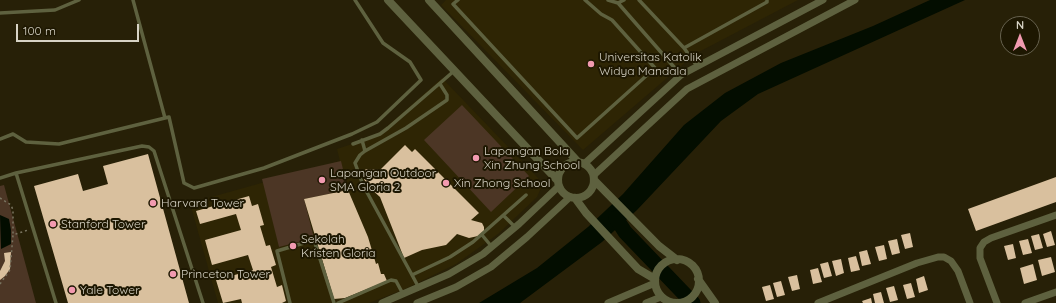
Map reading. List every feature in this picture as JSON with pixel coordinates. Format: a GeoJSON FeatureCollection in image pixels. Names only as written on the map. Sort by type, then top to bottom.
{"type":"FeatureCollection","features":[{"type":"Feature","properties":{"kind":"street"},"geometry":{"type":"LineString","coordinates":[[388,0],[558,184],[563,193],[572,198],[618,248],[645,274],[655,281],[661,297],[666,301],[680,303],[688,300],[694,295],[698,287],[698,279]]}},
{"type":"Feature","properties":{"kind":"street"},"geometry":{"type":"LineString","coordinates":[[429,0],[581,163],[590,168],[594,177],[606,192],[659,246],[677,260]]}},
{"type":"Feature","properties":{"kind":"street"},"geometry":{"type":"LineString","coordinates":[[382,303],[449,274],[484,254],[515,228],[558,184],[562,169],[569,164],[581,163],[681,75],[823,0]]}},
{"type":"Feature","properties":{"kind":"street"},"geometry":{"type":"LineString","coordinates":[[419,288],[420,302],[456,287],[491,267],[572,198],[589,193],[592,189],[594,177],[687,89],[855,0]]}},
{"type":"Feature","properties":{"kind":"street"},"geometry":{"type":"LineString","coordinates":[[736,46],[743,58]]}},
{"type":"Feature","properties":{"kind":"street"},"geometry":{"type":"LineString","coordinates":[[997,303],[980,258],[980,248],[984,242],[991,238],[1056,215]]}},
{"type":"Feature","properties":{"kind":"street"},"geometry":{"type":"LineString","coordinates":[[818,303],[917,263],[938,257],[944,257],[951,261],[958,272],[970,303]]}},
{"type":"Feature","properties":{"kind":"street"},"geometry":{"type":"LineString","coordinates":[[608,303],[655,281],[659,269],[664,264],[677,260],[685,261],[692,266],[698,279],[715,303]]}},
{"type":"Feature","properties":{"kind":"street"},"geometry":{"type":"LineString","coordinates":[[1025,303],[1056,292]]}},
{"type":"Feature","properties":{"kind":"street"},"geometry":{"type":"LineString","coordinates":[[646,303],[661,297]]}},
{"type":"Feature","properties":{"kind":"lane"},"geometry":{"type":"LineString","coordinates":[[0,13],[55,10],[79,0]]}},
{"type":"Feature","properties":{"kind":"lane"},"geometry":{"type":"LineString","coordinates":[[133,0],[165,118]]}},
{"type":"Feature","properties":{"kind":"lane"},"geometry":{"type":"LineString","coordinates":[[0,138],[13,134],[26,142],[59,144],[168,117],[184,183],[194,188],[264,168],[352,134],[377,122],[421,80],[410,62],[383,43],[355,0]]}},
{"type":"Feature","properties":{"kind":"lane"},"geometry":{"type":"LineString","coordinates":[[458,0],[454,4],[577,138],[655,68],[612,20],[601,14],[586,0]]}},
{"type":"Feature","properties":{"kind":"lane"},"geometry":{"type":"LineString","coordinates":[[608,0],[618,3],[681,75]]}},
{"type":"Feature","properties":{"kind":"lane"},"geometry":{"type":"LineString","coordinates":[[618,3],[624,0]]}},
{"type":"Feature","properties":{"kind":"lane"},"geometry":{"type":"LineString","coordinates":[[638,0],[684,48],[698,67]]}},
{"type":"Feature","properties":{"kind":"lane"},"geometry":{"type":"LineString","coordinates":[[684,48],[767,2],[767,0]]}},
{"type":"Feature","properties":{"kind":"lane"},"geometry":{"type":"LineString","coordinates":[[353,144],[380,134],[454,72]]}},
{"type":"Feature","properties":{"kind":"lane"},"geometry":{"type":"LineString","coordinates":[[419,288],[363,185],[355,163],[360,155],[365,151],[406,128],[447,100],[447,95],[440,84]]}},
{"type":"Feature","properties":{"kind":"lane"},"geometry":{"type":"LineString","coordinates":[[362,140],[365,151]]}},
{"type":"Feature","properties":{"kind":"lane"},"geometry":{"type":"LineString","coordinates":[[0,178],[16,173],[142,146],[149,146],[154,151],[203,303]]}},
{"type":"Feature","properties":{"kind":"lane"},"geometry":{"type":"LineString","coordinates":[[16,173],[56,303]]}},
{"type":"Feature","properties":{"kind":"lane"},"geometry":{"type":"LineString","coordinates":[[412,275],[450,257],[482,235],[526,195]]}},
{"type":"Feature","properties":{"kind":"lane"},"geometry":{"type":"LineString","coordinates":[[504,216],[515,228]]}},
{"type":"Feature","properties":{"kind":"lane"},"geometry":{"type":"LineString","coordinates":[[482,235],[492,247]]}},
{"type":"Feature","properties":{"kind":"lane"},"geometry":{"type":"LineString","coordinates":[[290,303],[276,252],[314,240],[334,303]]}},
{"type":"Feature","properties":{"kind":"lane"},"geometry":{"type":"LineString","coordinates":[[338,303],[391,280],[396,281],[403,294]]}},
{"type":"Feature","properties":{"kind":"path"},"geometry":{"type":"LineString","coordinates":[[0,198],[11,205],[13,210],[13,235],[10,270],[0,284]]}},
{"type":"Feature","properties":{"kind":"path"},"geometry":{"type":"LineString","coordinates":[[13,235],[33,229]]}},
{"type":"Feature","properties":{"kind":"shaded area","name":"Universitas Katolik Widya Mandala"},"geometry":{"type":"Polygon","coordinates":[[[446,0],[798,0],[695,54],[583,150],[441,5],[446,0]]]}},
{"type":"Feature","properties":{"kind":"shaded area"},"geometry":{"type":"Polygon","coordinates":[[[930,0],[965,0],[758,94],[721,121],[637,210],[602,242],[520,303],[479,303],[537,268],[588,227],[623,194],[684,125],[725,93],[781,63],[873,26],[930,0]]]}},
{"type":"Feature","properties":{"kind":"shaded area"},"geometry":{"type":"Polygon","coordinates":[[[442,78],[538,178],[541,188],[537,197],[498,234],[456,264],[405,289],[369,303],[218,303],[190,203],[340,161],[337,149],[376,136],[442,78]]]}},
{"type":"Feature","properties":{"kind":"shaded area","name":"Lapangan Bola Xin Zhung School"},"geometry":{"type":"Polygon","coordinates":[[[462,105],[529,176],[491,212],[424,140],[462,105]]]}},
{"type":"Feature","properties":{"kind":"shaded area"},"geometry":{"type":"Polygon","coordinates":[[[341,161],[348,190],[304,199],[314,238],[279,247],[262,179],[341,161]]]}},
{"type":"Feature","properties":{"kind":"shaded area"},"geometry":{"type":"Polygon","coordinates":[[[4,185],[36,303],[0,303],[0,186],[4,185]]]}},
{"type":"Feature","properties":{"kind":"shaded area"},"geometry":{"type":"Polygon","coordinates":[[[0,215],[9,219],[11,230],[11,244],[1,249],[0,215]]]}},
{"type":"Feature","properties":{"kind":"building"},"geometry":{"type":"Polygon","coordinates":[[[405,145],[412,152],[415,149],[479,213],[471,220],[482,223],[484,231],[478,236],[469,238],[457,234],[446,245],[422,250],[404,258],[380,197],[370,188],[373,186],[365,181],[362,174],[366,169],[380,170],[405,145]]]}},
{"type":"Feature","properties":{"kind":"building"},"geometry":{"type":"Polygon","coordinates":[[[148,154],[189,303],[68,303],[34,186],[78,174],[83,191],[108,184],[103,166],[148,154]]]}},
{"type":"Feature","properties":{"kind":"building"},"geometry":{"type":"Polygon","coordinates":[[[1056,177],[1056,202],[976,231],[968,209],[1056,177]]]}},
{"type":"Feature","properties":{"kind":"building"},"geometry":{"type":"Polygon","coordinates":[[[348,190],[368,237],[376,264],[378,263],[381,274],[384,274],[387,281],[345,298],[334,299],[304,199],[348,190]]]}},
{"type":"Feature","properties":{"kind":"building"},"geometry":{"type":"Polygon","coordinates":[[[249,196],[252,206],[258,204],[264,225],[260,226],[266,246],[270,245],[276,265],[271,267],[277,287],[282,285],[286,301],[282,303],[242,303],[241,299],[223,303],[216,280],[253,270],[248,255],[212,265],[205,240],[241,230],[236,214],[200,224],[196,211],[249,196]]]}},
{"type":"Feature","properties":{"kind":"building"},"geometry":{"type":"Polygon","coordinates":[[[1051,231],[1055,245],[1047,247],[1043,234],[1051,231]]]}},
{"type":"Feature","properties":{"kind":"building"},"geometry":{"type":"Polygon","coordinates":[[[910,233],[913,247],[905,249],[901,235],[910,233]]]}},
{"type":"Feature","properties":{"kind":"building"},"geometry":{"type":"Polygon","coordinates":[[[1039,234],[1043,248],[1035,250],[1031,236],[1039,234]]]}},
{"type":"Feature","properties":{"kind":"building"},"geometry":{"type":"Polygon","coordinates":[[[897,239],[900,253],[892,255],[888,241],[897,239]]]}},
{"type":"Feature","properties":{"kind":"building"},"geometry":{"type":"Polygon","coordinates":[[[1028,239],[1032,253],[1023,255],[1019,241],[1028,239]]]}},
{"type":"Feature","properties":{"kind":"building"},"geometry":{"type":"Polygon","coordinates":[[[1013,244],[1016,258],[1008,260],[1004,246],[1013,244]]]}},
{"type":"Feature","properties":{"kind":"building"},"geometry":{"type":"Polygon","coordinates":[[[884,245],[887,259],[879,261],[875,247],[884,245]]]}},
{"type":"Feature","properties":{"kind":"building"},"geometry":{"type":"Polygon","coordinates":[[[867,250],[871,264],[862,266],[859,252],[867,250]]]}},
{"type":"Feature","properties":{"kind":"building"},"geometry":{"type":"Polygon","coordinates":[[[11,252],[10,269],[0,280],[0,271],[5,261],[4,253],[11,252]]]}},
{"type":"Feature","properties":{"kind":"building"},"geometry":{"type":"Polygon","coordinates":[[[856,256],[860,270],[851,272],[848,258],[856,256]]]}},
{"type":"Feature","properties":{"kind":"building"},"geometry":{"type":"Polygon","coordinates":[[[1051,257],[1055,272],[1042,276],[1038,260],[1051,257]]]}},
{"type":"Feature","properties":{"kind":"building"},"geometry":{"type":"Polygon","coordinates":[[[841,259],[844,273],[836,276],[832,261],[841,259]]]}},
{"type":"Feature","properties":{"kind":"building"},"geometry":{"type":"Polygon","coordinates":[[[828,262],[832,276],[824,278],[820,264],[828,262]]]}},
{"type":"Feature","properties":{"kind":"building"},"geometry":{"type":"Polygon","coordinates":[[[1033,264],[1037,280],[1024,284],[1020,268],[1033,264]]]}},
{"type":"Feature","properties":{"kind":"building"},"geometry":{"type":"Polygon","coordinates":[[[818,268],[822,282],[813,284],[810,270],[818,268]]]}},
{"type":"Feature","properties":{"kind":"building"},"geometry":{"type":"Polygon","coordinates":[[[797,275],[800,289],[792,291],[788,277],[797,275]]]}},
{"type":"Feature","properties":{"kind":"building"},"geometry":{"type":"Polygon","coordinates":[[[924,276],[928,290],[919,293],[916,279],[924,276]]]}},
{"type":"Feature","properties":{"kind":"building"},"geometry":{"type":"Polygon","coordinates":[[[781,281],[785,295],[777,297],[773,283],[781,281]]]}},
{"type":"Feature","properties":{"kind":"building"},"geometry":{"type":"Polygon","coordinates":[[[911,283],[915,297],[907,299],[903,285],[911,283]]]}},
{"type":"Feature","properties":{"kind":"building"},"geometry":{"type":"Polygon","coordinates":[[[770,285],[774,299],[766,301],[762,287],[770,285]]]}},
{"type":"Feature","properties":{"kind":"building"},"geometry":{"type":"Polygon","coordinates":[[[894,286],[898,300],[890,302],[886,288],[894,286]]]}},
{"type":"Feature","properties":{"kind":"building"},"geometry":{"type":"Polygon","coordinates":[[[881,292],[884,303],[875,303],[873,294],[881,292]]]}},
{"type":"Feature","properties":{"kind":"building"},"geometry":{"type":"Polygon","coordinates":[[[871,298],[872,303],[863,303],[862,301],[871,298]]]}},
{"type":"Feature","properties":{"kind":"waterway"},"geometry":{"type":"LineString","coordinates":[[616,218],[625,232],[693,303]]}},
{"type":"Feature","properties":{"kind":"place","name":"Universitas Katolik Widya Mandala"},"geometry":{"type":"Point","coordinates":[591,64]}},
{"type":"Feature","properties":{"kind":"place","name":"Lapangan Bola Xin Zhung School"},"geometry":{"type":"Point","coordinates":[476,158]}},
{"type":"Feature","properties":{"kind":"place","name":"Lapangan Outdoor SMA Gloria 2"},"geometry":{"type":"Point","coordinates":[322,180]}},
{"type":"Feature","properties":{"kind":"place","name":"Xin Zhong School"},"geometry":{"type":"Point","coordinates":[446,183]}},
{"type":"Feature","properties":{"kind":"place","name":"Harvard Tower"},"geometry":{"type":"Point","coordinates":[153,203]}},
{"type":"Feature","properties":{"kind":"place","name":"Stanford Tower"},"geometry":{"type":"Point","coordinates":[53,224]}},
{"type":"Feature","properties":{"kind":"place","name":"Sekolah Kristen Gloria"},"geometry":{"type":"Point","coordinates":[293,246]}},
{"type":"Feature","properties":{"kind":"place","name":"Princeton Tower"},"geometry":{"type":"Point","coordinates":[173,274]}},
{"type":"Feature","properties":{"kind":"place","name":"Yale Tower"},"geometry":{"type":"Point","coordinates":[72,290]}}]}
